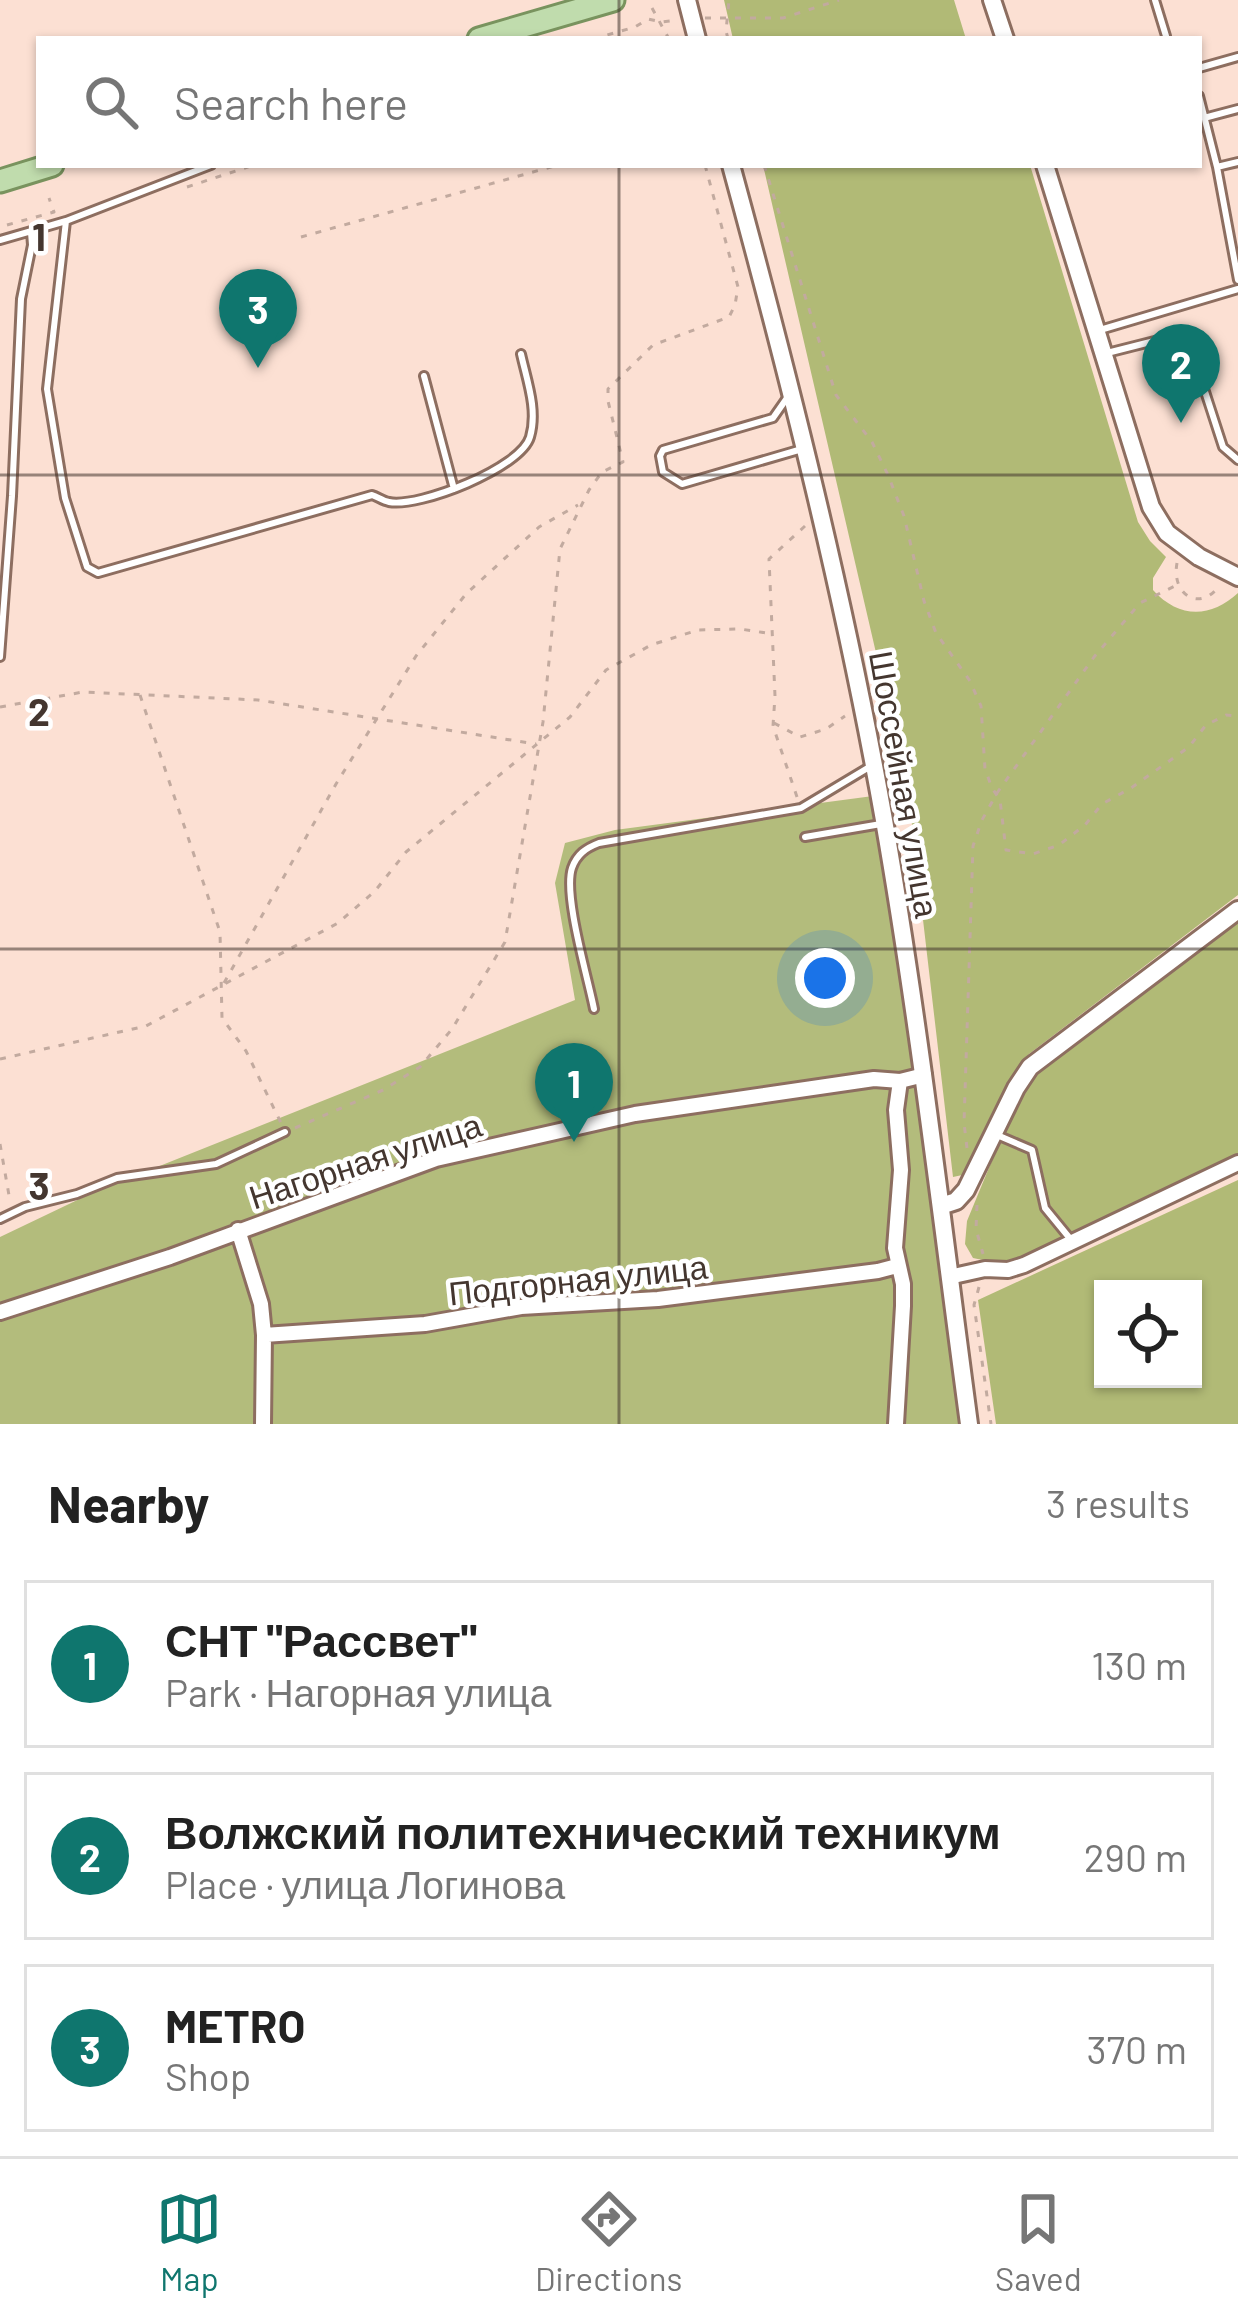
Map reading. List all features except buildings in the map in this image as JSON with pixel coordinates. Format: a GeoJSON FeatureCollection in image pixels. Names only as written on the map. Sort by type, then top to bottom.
{"type":"FeatureCollection","features":[{"type":"Feature","properties":{"kind":"main road"},"geometry":{"type":"LineString","coordinates":[[489,36],[613,0]]}},
{"type":"Feature","properties":{"kind":"main road"},"geometry":{"type":"LineString","coordinates":[[0,181],[42,168]]}},
{"type":"Feature","properties":{"kind":"street"},"geometry":{"type":"LineString","coordinates":[[989,0],[1004,35]]}},
{"type":"Feature","properties":{"kind":"street","name":"Шоссейная улица"},"geometry":{"type":"LineString","coordinates":[[732,168],[790,389],[862,705],[924,1076],[969,1424]]}},
{"type":"Feature","properties":{"kind":"street"},"geometry":{"type":"LineString","coordinates":[[1046,168],[1151,507],[1167,533],[1233,582]]}},
{"type":"Feature","properties":{"kind":"street"},"geometry":{"type":"LineString","coordinates":[[941,1206],[961,1197],[1022,1077],[1037,1060],[1238,910]]}},
{"type":"Feature","properties":{"kind":"street","name":"Нагорная улица"},"geometry":{"type":"LineString","coordinates":[[0,1312],[436,1159],[585,1123],[874,1079],[924,1076]]}},
{"type":"Feature","properties":{"kind":"street"},"geometry":{"type":"LineString","coordinates":[[896,1424],[903,1306],[895,1248],[901,1170],[896,1110],[900,1081]]}},
{"type":"Feature","properties":{"kind":"street"},"geometry":{"type":"LineString","coordinates":[[949,1277],[1024,1265],[1238,1163]]}},
{"type":"Feature","properties":{"kind":"street"},"geometry":{"type":"LineString","coordinates":[[238,1230],[261,1304],[263,1424]]}},
{"type":"Feature","properties":{"kind":"street","name":"Подгорная улица"},"geometry":{"type":"LineString","coordinates":[[264,1335],[424,1324],[521,1307],[658,1299],[897,1266]]}},
{"type":"Feature","properties":{"kind":"lane"},"geometry":{"type":"LineString","coordinates":[[1154,0],[1166,36]]}},
{"type":"Feature","properties":{"kind":"lane"},"geometry":{"type":"LineString","coordinates":[[1202,67],[1238,57]]}},
{"type":"Feature","properties":{"kind":"lane"},"geometry":{"type":"LineString","coordinates":[[1096,332],[1238,284],[1202,109]]}},
{"type":"Feature","properties":{"kind":"lane"},"geometry":{"type":"LineString","coordinates":[[1204,118],[1238,109]]}},
{"type":"Feature","properties":{"kind":"lane"},"geometry":{"type":"LineString","coordinates":[[1217,167],[1238,162]]}},
{"type":"Feature","properties":{"kind":"lane"},"geometry":{"type":"LineString","coordinates":[[0,240],[66,221],[203,168]]}},
{"type":"Feature","properties":{"kind":"lane"},"geometry":{"type":"LineString","coordinates":[[66,221],[47,389],[65,498],[88,567],[98,573],[372,495],[392,503],[454,489],[505,466],[526,446],[533,414],[521,354]]}},
{"type":"Feature","properties":{"kind":"lane"},"geometry":{"type":"LineString","coordinates":[[0,657],[21,299],[32,232]]}},
{"type":"Feature","properties":{"kind":"lane"},"geometry":{"type":"LineString","coordinates":[[1104,353],[1186,333],[1223,447],[1238,460]]}},
{"type":"Feature","properties":{"kind":"lane"},"geometry":{"type":"LineString","coordinates":[[424,376],[454,489]]}},
{"type":"Feature","properties":{"kind":"lane"},"geometry":{"type":"LineString","coordinates":[[790,389],[773,418],[663,450],[661,464],[668,477],[682,484],[803,448]]}},
{"type":"Feature","properties":{"kind":"lane"},"geometry":{"type":"LineString","coordinates":[[594,1010],[568,884],[573,862],[584,849],[801,808],[873,764]]}},
{"type":"Feature","properties":{"kind":"lane"},"geometry":{"type":"LineString","coordinates":[[805,837],[884,823]]}},
{"type":"Feature","properties":{"kind":"lane"},"geometry":{"type":"LineString","coordinates":[[0,1220],[117,1178],[216,1164],[285,1132]]}},
{"type":"Feature","properties":{"kind":"lane"},"geometry":{"type":"LineString","coordinates":[[994,1134],[1032,1150],[1045,1208],[1072,1241]]}},
{"type":"Feature","properties":{"kind":"path"},"geometry":{"type":"LineString","coordinates":[[728,36],[729,0]]}},
{"type":"Feature","properties":{"kind":"path"},"geometry":{"type":"LineString","coordinates":[[603,36],[648,19],[661,22],[689,9],[726,17],[783,18],[839,0]]}},
{"type":"Feature","properties":{"kind":"path"},"geometry":{"type":"LineString","coordinates":[[652,8],[668,36]]}},
{"type":"Feature","properties":{"kind":"path"},"geometry":{"type":"LineString","coordinates":[[301,237],[547,168]]}},
{"type":"Feature","properties":{"kind":"path"},"geometry":{"type":"LineString","coordinates":[[140,695],[220,932],[222,1018],[246,1052],[285,1132],[383,1090],[420,1067],[452,1029],[505,942],[543,722],[560,549],[602,472],[623,462],[608,389],[653,345],[729,316],[735,305],[738,287],[706,168]]}},
{"type":"Feature","properties":{"kind":"path"},"geometry":{"type":"LineString","coordinates":[[765,168],[836,395],[872,442],[888,476],[904,516],[935,633],[970,681],[981,706],[985,769],[1000,800],[1006,850],[1033,854],[1059,845],[1102,804],[1189,747],[1206,724],[1226,715],[1238,716]]}},
{"type":"Feature","properties":{"kind":"path"},"geometry":{"type":"LineString","coordinates":[[0,228],[54,212],[49,198]]}},
{"type":"Feature","properties":{"kind":"path"},"geometry":{"type":"LineString","coordinates":[[223,984],[336,784],[416,656],[466,594],[539,527],[582,503]]}},
{"type":"Feature","properties":{"kind":"path"},"geometry":{"type":"LineString","coordinates":[[801,808],[774,722],[769,559],[820,513]]}},
{"type":"Feature","properties":{"kind":"path"},"geometry":{"type":"LineString","coordinates":[[1177,563],[1177,585],[1191,598],[1207,598],[1233,582]]}},
{"type":"Feature","properties":{"kind":"path"},"geometry":{"type":"LineString","coordinates":[[991,1424],[974,1305],[985,1269],[964,1123],[973,846],[997,793],[1094,657],[1140,603],[1177,585]]}},
{"type":"Feature","properties":{"kind":"path"},"geometry":{"type":"LineString","coordinates":[[1213,594],[1220,585]]}},
{"type":"Feature","properties":{"kind":"path"},"geometry":{"type":"LineString","coordinates":[[0,1059],[146,1026],[338,923],[375,891],[406,851],[571,718],[606,670],[652,645],[698,630],[773,634]]}},
{"type":"Feature","properties":{"kind":"path"},"geometry":{"type":"LineString","coordinates":[[0,707],[83,692],[258,700],[538,744]]}},
{"type":"Feature","properties":{"kind":"path"},"geometry":{"type":"LineString","coordinates":[[774,722],[800,737],[826,729],[862,705]]}},
{"type":"Feature","properties":{"kind":"path"},"geometry":{"type":"LineString","coordinates":[[0,1144],[12,1214]]}},
{"type":"Feature","properties":{"kind":"green space"},"geometry":{"type":"Polygon","coordinates":[[[724,0],[954,0],[965,36],[732,36],[724,0]]]}},
{"type":"Feature","properties":{"kind":"green space"},"geometry":{"type":"Polygon","coordinates":[[[764,168],[1031,168],[1138,522],[1166,557],[1153,578],[1153,590],[1173,606],[1195,612],[1217,607],[1238,593],[1238,895],[1029,1054],[967,1174],[953,1177],[908,791],[764,168]]]}},
{"type":"Feature","properties":{"kind":"green space"},"geometry":{"type":"Polygon","coordinates":[[[873,796],[966,1424],[0,1424],[0,1237],[92,1193],[575,1000],[555,883],[565,843],[615,830],[873,796]]]}},
{"type":"Feature","properties":{"kind":"green space"},"geometry":{"type":"Polygon","coordinates":[[[1238,920],[1238,1156],[1024,1256],[1002,1264],[973,1258],[965,1244],[967,1221],[1012,1112],[1034,1076],[1238,920]]]}},
{"type":"Feature","properties":{"kind":"green space"},"geometry":{"type":"Polygon","coordinates":[[[1238,1180],[1238,1424],[996,1424],[978,1300],[1238,1180]]]}},
{"type":"Feature","properties":{"kind":"place","name":"METRO"},"geometry":{"type":"Point","coordinates":[258,368]}},
{"type":"Feature","properties":{"kind":"place","name":"Волжский политехнический техникум"},"geometry":{"type":"Point","coordinates":[1181,423]}},
{"type":"Feature","properties":{"kind":"place","name":"СНТ \"Рассвет\""},"geometry":{"type":"Point","coordinates":[574,1142]}}]}
